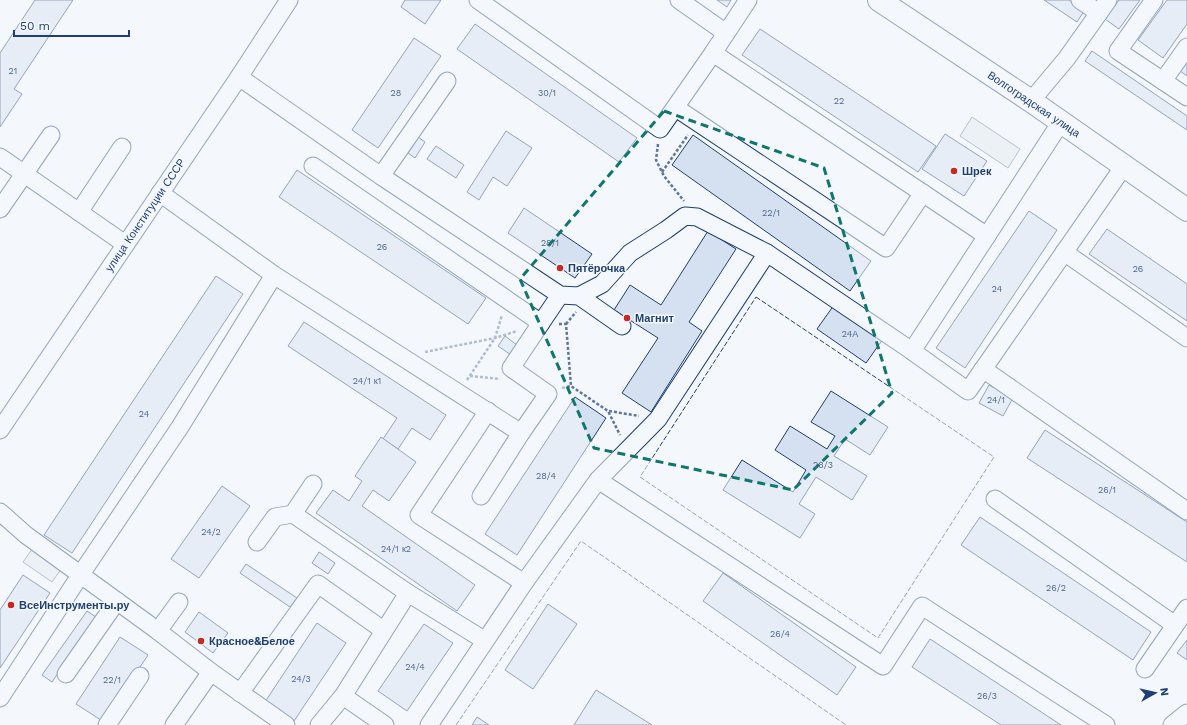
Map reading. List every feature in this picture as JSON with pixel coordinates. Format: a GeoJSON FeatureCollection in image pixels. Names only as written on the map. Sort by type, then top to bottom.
{"type":"FeatureCollection","features":[{"type":"Feature","properties":{"kind":"main road","name":"Волгоградская улица"},"geometry":{"type":"LineString","coordinates":[[879,0],[1031,101],[1187,210]]}},
{"type":"Feature","properties":{"kind":"street","name":"улица Конституции СССР"},"geometry":{"type":"LineString","coordinates":[[0,430],[239,77],[289,0]]}},
{"type":"Feature","properties":{"kind":"street"},"geometry":{"type":"LineString","coordinates":[[478,0],[660,129],[676,108],[748,0]]}},
{"type":"Feature","properties":{"kind":"street"},"geometry":{"type":"LineString","coordinates":[[679,0],[726,33]]}},
{"type":"Feature","properties":{"kind":"street"},"geometry":{"type":"LineString","coordinates":[[1031,101],[1067,58],[1104,6],[1080,0]]}},
{"type":"Feature","properties":{"kind":"street"},"geometry":{"type":"LineString","coordinates":[[1154,0],[1118,51],[1187,96]]}},
{"type":"Feature","properties":{"kind":"street"},"geometry":{"type":"LineString","coordinates":[[1163,81],[1187,47]]}},
{"type":"Feature","properties":{"kind":"street"},"geometry":{"type":"LineString","coordinates":[[713,53],[987,236]]}},
{"type":"Feature","properties":{"kind":"street"},"geometry":{"type":"LineString","coordinates":[[239,77],[381,176],[560,295],[579,296],[602,284],[630,253],[685,216],[697,217],[767,253],[912,350],[968,391],[1124,166]]}},
{"type":"Feature","properties":{"kind":"street"},"geometry":{"type":"LineString","coordinates":[[381,176],[447,81]]}},
{"type":"Feature","properties":{"kind":"street"},"geometry":{"type":"LineString","coordinates":[[676,108],[886,248],[923,193]]}},
{"type":"Feature","properties":{"kind":"street"},"geometry":{"type":"LineString","coordinates":[[912,350],[1061,122]]}},
{"type":"Feature","properties":{"kind":"street"},"geometry":{"type":"LineString","coordinates":[[0,209],[51,135]]}},
{"type":"Feature","properties":{"kind":"street"},"geometry":{"type":"LineString","coordinates":[[79,212],[122,147]]}},
{"type":"Feature","properties":{"kind":"street"},"geometry":{"type":"LineString","coordinates":[[0,157],[125,244]]}},
{"type":"Feature","properties":{"kind":"street"},"geometry":{"type":"LineString","coordinates":[[313,166],[541,323]]}},
{"type":"Feature","properties":{"kind":"street"},"geometry":{"type":"LineString","coordinates":[[160,193],[274,275],[521,433]]}},
{"type":"Feature","properties":{"kind":"street"},"geometry":{"type":"LineString","coordinates":[[1064,252],[1187,338]]}},
{"type":"Feature","properties":{"kind":"street"},"geometry":{"type":"LineString","coordinates":[[428,725],[484,640],[598,480],[658,419],[767,253]]}},
{"type":"Feature","properties":{"kind":"street"},"geometry":{"type":"LineString","coordinates":[[0,698],[180,427],[274,275]]}},
{"type":"Feature","properties":{"kind":"street"},"geometry":{"type":"LineString","coordinates":[[481,496],[548,394],[511,368],[560,295]]}},
{"type":"Feature","properties":{"kind":"street"},"geometry":{"type":"LineString","coordinates":[[579,296],[622,326]]}},
{"type":"Feature","properties":{"kind":"street"},"geometry":{"type":"LineString","coordinates":[[983,369],[1187,511]]}},
{"type":"Feature","properties":{"kind":"street"},"geometry":{"type":"LineString","coordinates":[[488,411],[419,514],[524,583]]}},
{"type":"Feature","properties":{"kind":"street"},"geometry":{"type":"LineString","coordinates":[[598,480],[883,666],[922,606],[1106,725]]}},
{"type":"Feature","properties":{"kind":"street"},"geometry":{"type":"LineString","coordinates":[[293,514],[313,484]]}},
{"type":"Feature","properties":{"kind":"street"},"geometry":{"type":"LineString","coordinates":[[995,499],[1175,626]]}},
{"type":"Feature","properties":{"kind":"street"},"geometry":{"type":"LineString","coordinates":[[0,512],[26,535],[158,631],[211,672],[286,725]]}},
{"type":"Feature","properties":{"kind":"street"},"geometry":{"type":"LineString","coordinates":[[257,542],[275,517],[293,514],[408,593],[484,640]]}},
{"type":"Feature","properties":{"kind":"street"},"geometry":{"type":"LineString","coordinates":[[240,693],[318,584],[383,630]]}},
{"type":"Feature","properties":{"kind":"street"},"geometry":{"type":"LineString","coordinates":[[319,725],[343,696],[383,630],[408,593]]}},
{"type":"Feature","properties":{"kind":"street"},"geometry":{"type":"LineString","coordinates":[[66,674],[117,601]]}},
{"type":"Feature","properties":{"kind":"street"},"geometry":{"type":"LineString","coordinates":[[158,631],[179,602]]}},
{"type":"Feature","properties":{"kind":"street"},"geometry":{"type":"LineString","coordinates":[[1145,669],[1187,608]]}},
{"type":"Feature","properties":{"kind":"street"},"geometry":{"type":"LineString","coordinates":[[174,725],[211,672]]}},
{"type":"Feature","properties":{"kind":"street"},"geometry":{"type":"LineString","coordinates":[[107,725],[140,676]]}},
{"type":"Feature","properties":{"kind":"street"},"geometry":{"type":"LineString","coordinates":[[343,696],[385,725]]}},
{"type":"Feature","properties":{"kind":"street"},"geometry":{"type":"LineString","coordinates":[[1172,725],[1187,713]]}},
{"type":"Feature","properties":{"kind":"path"},"geometry":{"type":"LineString","coordinates":[[662,172],[697,122]]}},
{"type":"Feature","properties":{"kind":"path"},"geometry":{"type":"LineString","coordinates":[[660,129],[656,160],[662,172],[697,217]]}},
{"type":"Feature","properties":{"kind":"path"},"geometry":{"type":"LineString","coordinates":[[459,392],[495,338],[506,299]]}},
{"type":"Feature","properties":{"kind":"path"},"geometry":{"type":"LineString","coordinates":[[403,357],[495,338],[541,323],[566,324],[571,386]]}},
{"type":"Feature","properties":{"kind":"path"},"geometry":{"type":"LineString","coordinates":[[571,386],[608,411],[658,419]]}},
{"type":"Feature","properties":{"kind":"path"},"geometry":{"type":"LineString","coordinates":[[548,394],[571,386]]}},
{"type":"Feature","properties":{"kind":"path"},"geometry":{"type":"LineString","coordinates":[[608,411],[628,450]]}},
{"type":"Feature","properties":{"kind":"highlighted area"},"geometry":{"type":"Polygon","coordinates":[[[664,111],[824,168],[892,393],[793,490],[594,448],[520,279],[664,111]]]}},
{"type":"Feature","properties":{"kind":"shaded area"},"geometry":{"type":"Polygon","coordinates":[[[972,117],[1020,149],[1008,168],[960,136],[972,117]]]}},
{"type":"Feature","properties":{"kind":"shaded area"},"geometry":{"type":"Polygon","coordinates":[[[33,548],[62,568],[52,582],[23,562],[33,548]]]}},
{"type":"Feature","properties":{"kind":"building"},"geometry":{"type":"Polygon","coordinates":[[[35,0],[73,0],[14,89],[22,94],[0,127],[0,53],[35,0]]]}},
{"type":"Feature","properties":{"kind":"building"},"geometry":{"type":"Polygon","coordinates":[[[405,0],[441,0],[425,24],[401,7],[405,0]]]}},
{"type":"Feature","properties":{"kind":"building"},"geometry":{"type":"Polygon","coordinates":[[[717,0],[731,0],[727,7],[717,0]]]}},
{"type":"Feature","properties":{"kind":"building"},"geometry":{"type":"Polygon","coordinates":[[[1044,0],[1069,0],[1084,11],[1077,22],[1044,0]]]}},
{"type":"Feature","properties":{"kind":"building"},"geometry":{"type":"Polygon","coordinates":[[[1119,0],[1140,0],[1119,29],[1105,19],[1119,0]]]}},
{"type":"Feature","properties":{"kind":"building"},"geometry":{"type":"Polygon","coordinates":[[[1167,0],[1187,0],[1187,24],[1163,58],[1138,40],[1167,0]]]}},
{"type":"Feature","properties":{"kind":"building"},"geometry":{"type":"Polygon","coordinates":[[[475,24],[637,138],[619,162],[457,49],[475,24]]]}},
{"type":"Feature","properties":{"kind":"building"},"geometry":{"type":"Polygon","coordinates":[[[760,29],[936,146],[918,172],[742,55],[760,29]]]}},
{"type":"Feature","properties":{"kind":"building"},"geometry":{"type":"Polygon","coordinates":[[[414,38],[441,56],[378,148],[352,130],[414,38]]]}},
{"type":"Feature","properties":{"kind":"building"},"geometry":{"type":"Polygon","coordinates":[[[1092,51],[1187,116],[1187,130],[1085,61],[1092,51]]]}},
{"type":"Feature","properties":{"kind":"building"},"geometry":{"type":"Polygon","coordinates":[[[1187,62],[1187,76],[1180,71],[1187,62]]]}},
{"type":"Feature","properties":{"kind":"building"},"geometry":{"type":"Polygon","coordinates":[[[506,131],[532,148],[507,186],[493,177],[479,200],[467,192],[506,131]]]}},
{"type":"Feature","properties":{"kind":"building"},"geometry":{"type":"Polygon","coordinates":[[[945,134],[987,161],[964,196],[922,169],[945,134]]]}},
{"type":"Feature","properties":{"kind":"building"},"geometry":{"type":"Polygon","coordinates":[[[693,135],[871,261],[850,291],[672,165],[693,135]]]}},
{"type":"Feature","properties":{"kind":"building"},"geometry":{"type":"Polygon","coordinates":[[[418,137],[425,142],[415,158],[408,153],[418,137]]]}},
{"type":"Feature","properties":{"kind":"building"},"geometry":{"type":"Polygon","coordinates":[[[436,146],[464,165],[456,178],[427,159],[436,146]]]}},
{"type":"Feature","properties":{"kind":"building"},"geometry":{"type":"Polygon","coordinates":[[[297,170],[486,298],[468,324],[279,197],[297,170]]]}},
{"type":"Feature","properties":{"kind":"building"},"geometry":{"type":"Polygon","coordinates":[[[524,208],[592,254],[575,278],[508,233],[524,208]]]}},
{"type":"Feature","properties":{"kind":"building"},"geometry":{"type":"Polygon","coordinates":[[[1029,211],[1057,230],[965,368],[936,348],[1029,211]]]}},
{"type":"Feature","properties":{"kind":"building"},"geometry":{"type":"Polygon","coordinates":[[[1107,229],[1187,284],[1187,321],[1089,254],[1107,229]]]}},
{"type":"Feature","properties":{"kind":"building"},"geometry":{"type":"Polygon","coordinates":[[[708,231],[736,249],[689,322],[702,331],[651,412],[622,393],[658,338],[614,310],[630,285],[661,305],[708,231]]]}},
{"type":"Feature","properties":{"kind":"building"},"geometry":{"type":"Polygon","coordinates":[[[216,276],[243,294],[72,553],[44,535],[216,276]]]}},
{"type":"Feature","properties":{"kind":"building"},"geometry":{"type":"Polygon","coordinates":[[[834,305],[883,339],[866,363],[817,329],[834,305]]]}},
{"type":"Feature","properties":{"kind":"building"},"geometry":{"type":"Polygon","coordinates":[[[304,322],[446,415],[430,440],[412,428],[398,449],[383,439],[397,418],[288,346],[304,322]]]}},
{"type":"Feature","properties":{"kind":"building"},"geometry":{"type":"Polygon","coordinates":[[[505,336],[517,345],[511,355],[498,346],[505,336]]]}},
{"type":"Feature","properties":{"kind":"building"},"geometry":{"type":"Polygon","coordinates":[[[989,385],[1013,398],[1003,416],[979,403],[989,385]]]}},
{"type":"Feature","properties":{"kind":"building"},"geometry":{"type":"Polygon","coordinates":[[[831,391],[888,427],[870,455],[845,439],[834,456],[867,476],[852,500],[816,477],[799,504],[815,514],[800,538],[723,490],[742,460],[793,492],[806,470],[775,450],[790,426],[827,449],[835,436],[811,422],[831,391]]]}},
{"type":"Feature","properties":{"kind":"building"},"geometry":{"type":"Polygon","coordinates":[[[575,397],[606,418],[517,555],[485,534],[575,397]]]}},
{"type":"Feature","properties":{"kind":"building"},"geometry":{"type":"Polygon","coordinates":[[[1045,430],[1187,522],[1187,562],[1027,458],[1045,430]]]}},
{"type":"Feature","properties":{"kind":"building"},"geometry":{"type":"Polygon","coordinates":[[[381,437],[416,462],[389,501],[373,490],[362,506],[475,585],[457,611],[316,513],[333,490],[349,501],[362,481],[355,476],[381,437]]]}},
{"type":"Feature","properties":{"kind":"building"},"geometry":{"type":"Polygon","coordinates":[[[222,486],[250,506],[199,578],[171,559],[222,486]]]}},
{"type":"Feature","properties":{"kind":"building"},"geometry":{"type":"Polygon","coordinates":[[[980,517],[1151,632],[1133,660],[961,545],[980,517]]]}},
{"type":"Feature","properties":{"kind":"building"},"geometry":{"type":"Polygon","coordinates":[[[319,552],[335,563],[328,574],[312,563],[319,552]]]}},
{"type":"Feature","properties":{"kind":"building"},"geometry":{"type":"Polygon","coordinates":[[[246,564],[297,598],[290,607],[240,573],[246,564]]]}},
{"type":"Feature","properties":{"kind":"building"},"geometry":{"type":"Polygon","coordinates":[[[723,573],[856,667],[837,695],[703,601],[723,573]]]}},
{"type":"Feature","properties":{"kind":"building"},"geometry":{"type":"Polygon","coordinates":[[[23,575],[50,593],[0,668],[0,610],[23,575]]]}},
{"type":"Feature","properties":{"kind":"building"},"geometry":{"type":"Polygon","coordinates":[[[548,604],[577,624],[533,689],[505,670],[548,604]]]}},
{"type":"Feature","properties":{"kind":"building"},"geometry":{"type":"Polygon","coordinates":[[[87,611],[96,617],[52,682],[42,675],[87,611]]]}},
{"type":"Feature","properties":{"kind":"building"},"geometry":{"type":"Polygon","coordinates":[[[199,612],[228,633],[213,653],[185,632],[199,612]]]}},
{"type":"Feature","properties":{"kind":"building"},"geometry":{"type":"Polygon","coordinates":[[[317,623],[346,643],[294,721],[265,702],[317,623]]]}},
{"type":"Feature","properties":{"kind":"building"},"geometry":{"type":"Polygon","coordinates":[[[424,624],[453,643],[407,711],[378,691],[424,624]]]}},
{"type":"Feature","properties":{"kind":"building"},"geometry":{"type":"Polygon","coordinates":[[[120,637],[148,655],[104,722],[76,704],[120,637]]]}},
{"type":"Feature","properties":{"kind":"building"},"geometry":{"type":"Polygon","coordinates":[[[930,639],[1061,725],[1001,725],[912,667],[930,639]]]}},
{"type":"Feature","properties":{"kind":"building"},"geometry":{"type":"Polygon","coordinates":[[[1187,640],[1187,660],[1177,653],[1187,640]]]}},
{"type":"Feature","properties":{"kind":"building"},"geometry":{"type":"Polygon","coordinates":[[[596,690],[652,725],[574,725],[596,690]]]}},
{"type":"Feature","properties":{"kind":"building"},"geometry":{"type":"Polygon","coordinates":[[[477,717],[489,725],[472,725],[477,717]]]}},
{"type":"Feature","properties":{"kind":"fence"},"geometry":{"type":"LineString","coordinates":[[756,297],[994,457],[878,638],[640,477],[756,297]]}},
{"type":"Feature","properties":{"kind":"fence"},"geometry":{"type":"LineString","coordinates":[[456,725],[581,541],[846,725]]}},
{"type":"Feature","properties":{"kind":"place","name":"Шрек"},"geometry":{"type":"Point","coordinates":[954,171]}},
{"type":"Feature","properties":{"kind":"place","name":"Пятёрочка"},"geometry":{"type":"Point","coordinates":[560,268]}},
{"type":"Feature","properties":{"kind":"place","name":"Магнит"},"geometry":{"type":"Point","coordinates":[627,318]}},
{"type":"Feature","properties":{"kind":"place","name":"ВсеИнструменты.ру"},"geometry":{"type":"Point","coordinates":[11,605]}},
{"type":"Feature","properties":{"kind":"place","name":"Красное&Белое"},"geometry":{"type":"Point","coordinates":[201,641]}}]}
